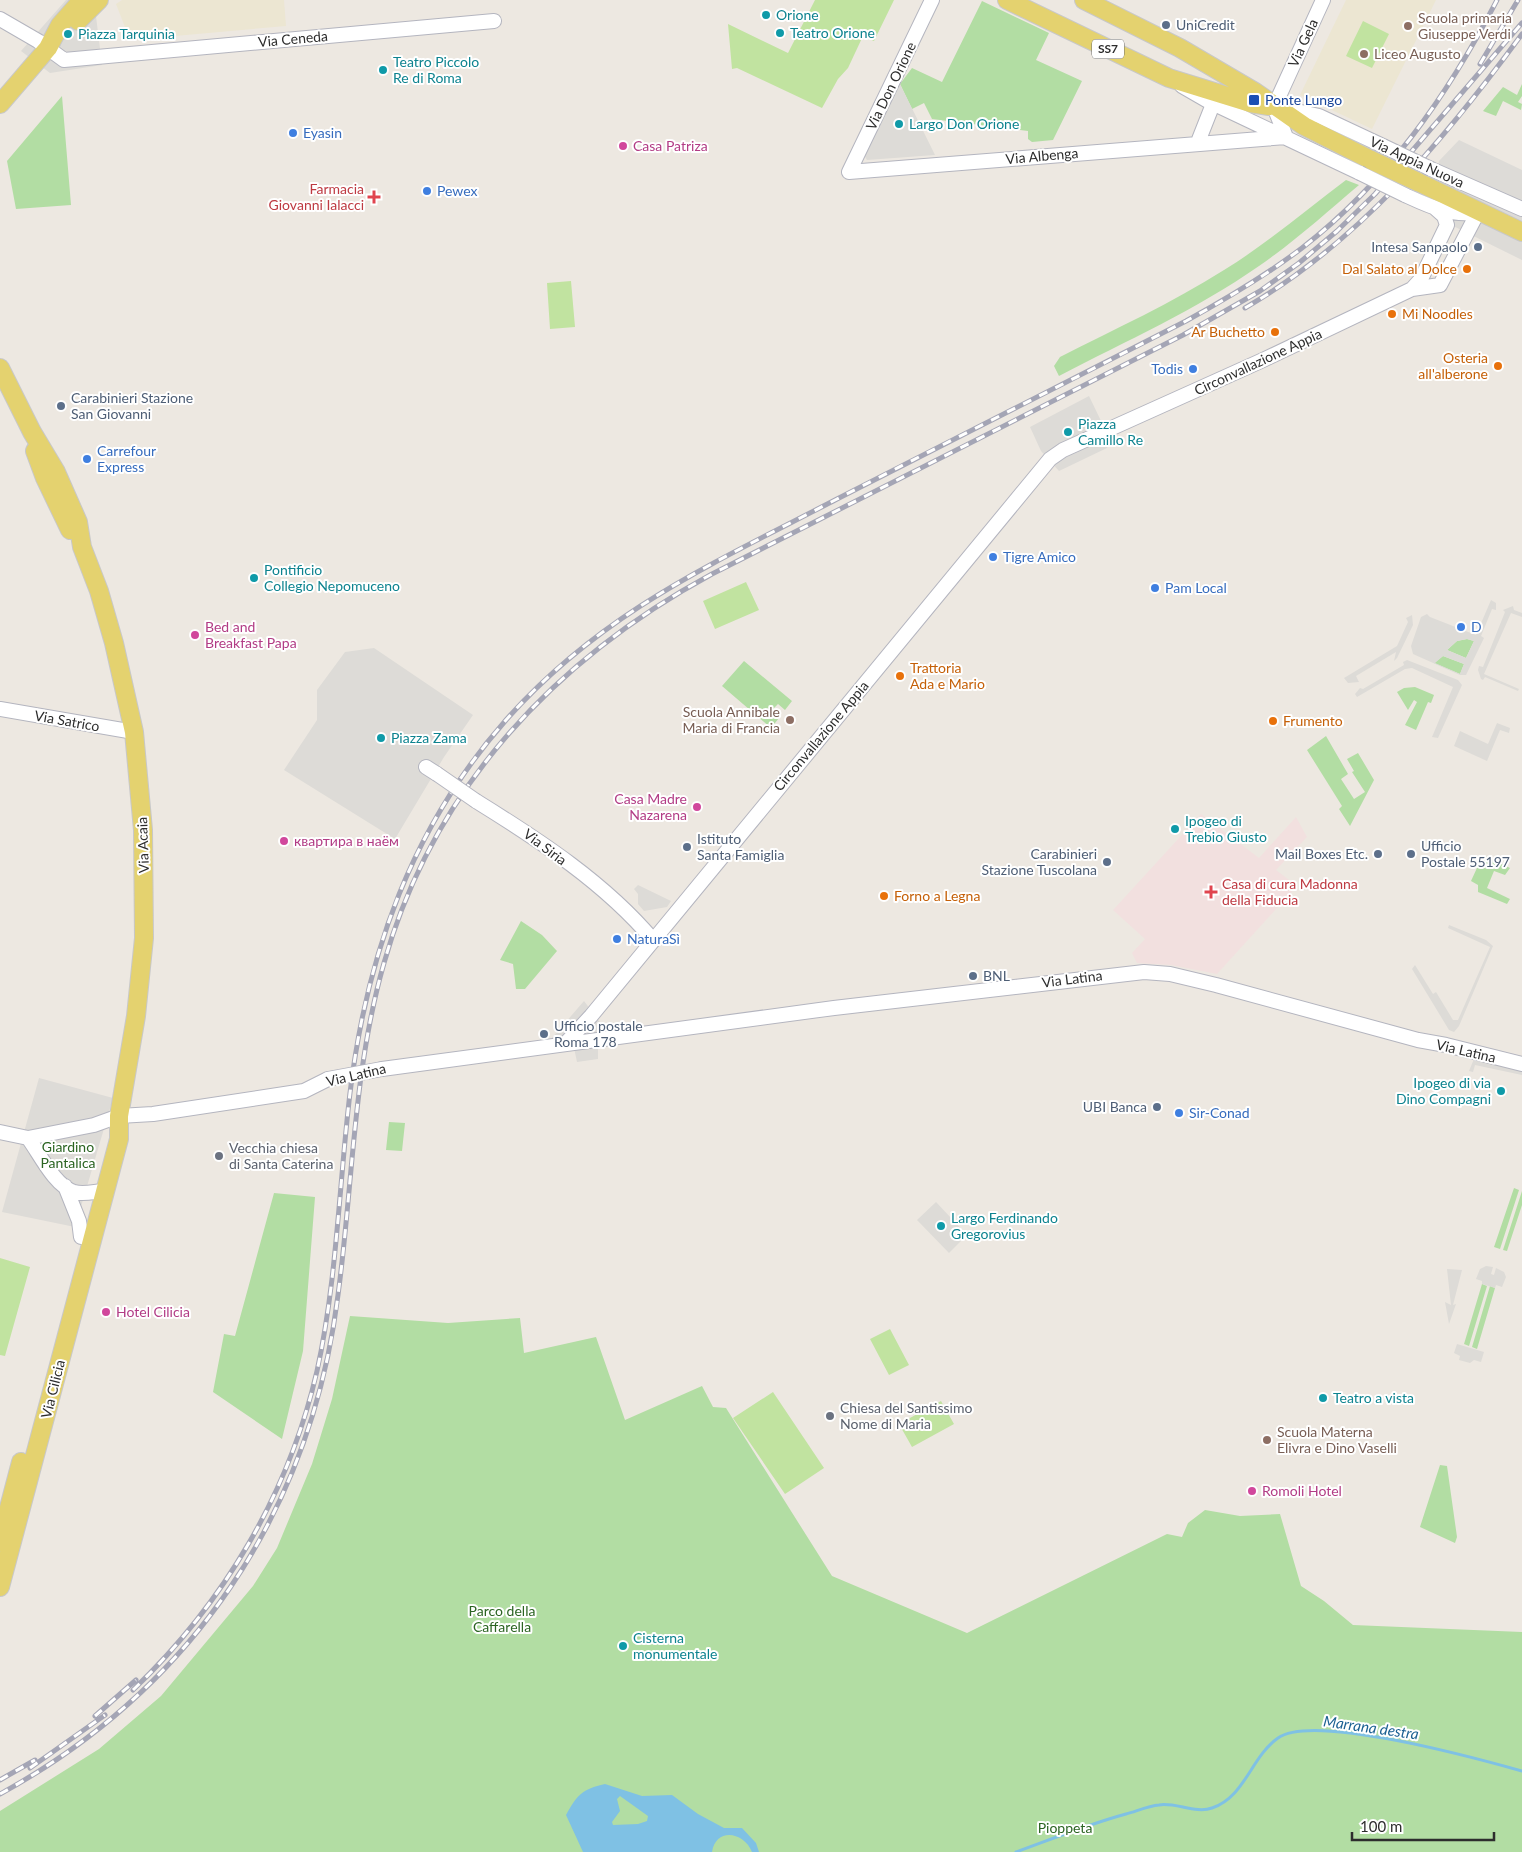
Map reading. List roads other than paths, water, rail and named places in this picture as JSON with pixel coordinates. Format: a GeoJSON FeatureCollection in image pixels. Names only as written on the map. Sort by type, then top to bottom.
{"type":"FeatureCollection","features":[{"type":"Feature","properties":{"kind":"main road","name":"SS7"},"geometry":{"type":"LineString","coordinates":[[1006,0],[1213,97],[1274,107]]}},
{"type":"Feature","properties":{"kind":"main road","name":"SS7"},"geometry":{"type":"LineString","coordinates":[[1084,0],[1180,48],[1220,71],[1274,107]]}},
{"type":"Feature","properties":{"kind":"main road"},"geometry":{"type":"LineString","coordinates":[[0,104],[48,48],[63,37],[90,3]]}},
{"type":"Feature","properties":{"kind":"main road","name":"Via Appia Nuova"},"geometry":{"type":"LineString","coordinates":[[1274,107],[1366,166],[1418,182],[1478,212],[1520,229]]}},
{"type":"Feature","properties":{"kind":"main road","name":"Via Acaia"},"geometry":{"type":"LineString","coordinates":[[0,368],[32,432],[34,448],[44,478],[68,528],[82,547],[94,578],[114,644],[134,732],[143,830],[143,946],[136,1016],[119,1116],[119,1139],[99,1187]]}},
{"type":"Feature","properties":{"kind":"main road","name":"Via Cilicia"},"geometry":{"type":"LineString","coordinates":[[0,1542],[81,1237],[99,1187]]}},
{"type":"Feature","properties":{"kind":"main road","name":"Via Cilicia"},"geometry":{"type":"LineString","coordinates":[[0,1587],[99,1187]]}},
{"type":"Feature","properties":{"kind":"street","name":"Via Don Orione"},"geometry":{"type":"LineString","coordinates":[[849,172],[932,0]]}},
{"type":"Feature","properties":{"kind":"street","name":"Via Gela"},"geometry":{"type":"LineString","coordinates":[[1274,107],[1323,0]]}},
{"type":"Feature","properties":{"kind":"street"},"geometry":{"type":"LineString","coordinates":[[0,19],[48,48]]}},
{"type":"Feature","properties":{"kind":"street","name":"Via Ceneda"},"geometry":{"type":"LineString","coordinates":[[48,48],[64,60],[494,21]]}},
{"type":"Feature","properties":{"kind":"street"},"geometry":{"type":"LineString","coordinates":[[1198,142],[1213,97]]}},
{"type":"Feature","properties":{"kind":"street","name":"Via Appia Nuova"},"geometry":{"type":"LineString","coordinates":[[1213,97],[1286,137],[1366,166],[1405,195],[1435,208],[1457,213],[1478,212]]}},
{"type":"Feature","properties":{"kind":"street"},"geometry":{"type":"LineString","coordinates":[[1274,107],[1286,137]]}},
{"type":"Feature","properties":{"kind":"street","name":"Via Appia Nuova"},"geometry":{"type":"LineString","coordinates":[[1274,107],[1313,114],[1522,209]]}},
{"type":"Feature","properties":{"kind":"street","name":"Via Albenga"},"geometry":{"type":"LineString","coordinates":[[849,172],[1198,142],[1286,137]]}},
{"type":"Feature","properties":{"kind":"street"},"geometry":{"type":"LineString","coordinates":[[1412,289],[1421,279],[1447,225],[1444,216],[1435,208]]}},
{"type":"Feature","properties":{"kind":"street"},"geometry":{"type":"LineString","coordinates":[[1412,289],[1440,285],[1478,212]]}},
{"type":"Feature","properties":{"kind":"street","name":"Circonvallazione Appia"},"geometry":{"type":"LineString","coordinates":[[565,1044],[591,1016],[1051,458],[1412,289]]}},
{"type":"Feature","properties":{"kind":"street","name":"Via Satrico"},"geometry":{"type":"LineString","coordinates":[[0,709],[134,732]]}},
{"type":"Feature","properties":{"kind":"street","name":"Via Siria"},"geometry":{"type":"LineString","coordinates":[[431,771],[548,848],[628,913],[653,940]]}},
{"type":"Feature","properties":{"kind":"street","name":"Via Latina"},"geometry":{"type":"LineString","coordinates":[[28,1138],[94,1125],[119,1116],[153,1114],[304,1091],[328,1079],[382,1069],[1009,986],[1150,972],[1216,985],[1418,1040],[1522,1064]]}},
{"type":"Feature","properties":{"kind":"street"},"geometry":{"type":"LineString","coordinates":[[0,1132],[28,1138],[45,1165],[64,1185],[74,1191],[99,1187]]}},
{"type":"Feature","properties":{"kind":"street"},"geometry":{"type":"LineString","coordinates":[[64,1185],[80,1221],[81,1237]]}},
{"type":"Feature","properties":{"kind":"water"},"geometry":{"type":"Polygon","coordinates":[[[605,1784],[642,1796],[672,1795],[698,1814],[724,1828],[742,1828],[756,1843],[759,1852],[752,1852],[743,1840],[731,1835],[719,1839],[712,1852],[583,1852],[566,1815],[581,1794],[591,1788],[605,1784]],[[620,1796],[617,1799],[620,1811],[612,1822],[613,1825],[638,1824],[647,1821],[648,1816],[620,1796]]]}},
{"type":"Feature","properties":{"kind":"waterway","name":"Marrana destra"},"geometry":{"type":"LineString","coordinates":[[1016,1852],[1084,1827],[1151,1806],[1172,1805],[1199,1810],[1212,1808],[1223,1803],[1232,1795],[1269,1746],[1278,1738],[1297,1732],[1325,1731],[1359,1734],[1471,1757],[1522,1771]]}},
{"type":"Feature","properties":{"kind":"railway"},"geometry":{"type":"LineString","coordinates":[[133,1690],[196,1621],[224,1583],[249,1544],[289,1460],[305,1416],[324,1337],[333,1267],[350,1093],[368,991],[382,942],[399,894],[420,848],[444,804],[473,761],[506,720],[543,682],[581,649],[661,593],[746,546],[1186,321],[1245,287],[1302,248],[1361,195],[1413,135],[1458,70],[1497,0]]}},
{"type":"Feature","properties":{"kind":"railway"},"geometry":{"type":"LineString","coordinates":[[1480,64],[1518,0]]}},
{"type":"Feature","properties":{"kind":"railway"},"geometry":{"type":"LineString","coordinates":[[0,1794],[69,1751],[130,1702],[184,1647],[231,1586],[270,1521],[301,1450],[324,1374],[338,1295],[360,1086],[366,1045],[384,963],[406,900],[434,841],[468,786],[507,735],[552,689],[601,646],[655,608],[712,574],[1183,335],[1260,291],[1299,263],[1337,231],[1375,194],[1522,23]]}},
{"type":"Feature","properties":{"kind":"railway"},"geometry":{"type":"LineString","coordinates":[[1245,308],[1286,282],[1326,252],[1397,186],[1462,112],[1522,34]]}},
{"type":"Feature","properties":{"kind":"railway"},"geometry":{"type":"LineString","coordinates":[[95,1716],[136,1680]]}},
{"type":"Feature","properties":{"kind":"railway"},"geometry":{"type":"LineString","coordinates":[[30,1768],[105,1715]]}},
{"type":"Feature","properties":{"kind":"railway"},"geometry":{"type":"LineString","coordinates":[[0,1780],[35,1760]]}},
{"type":"Feature","properties":{"kind":"place","name":"Orione"},"geometry":{"type":"Point","coordinates":[766,15]}},
{"type":"Feature","properties":{"kind":"place","name":"UniCredit"},"geometry":{"type":"Point","coordinates":[1166,25]}},
{"type":"Feature","properties":{"kind":"place","name":"Scuola primaria Giuseppe Verdi"},"geometry":{"type":"Point","coordinates":[1408,26]}},
{"type":"Feature","properties":{"kind":"place","name":"Teatro Orione"},"geometry":{"type":"Point","coordinates":[780,33]}},
{"type":"Feature","properties":{"kind":"place","name":"Piazza Tarquinia"},"geometry":{"type":"Point","coordinates":[68,34]}},
{"type":"Feature","properties":{"kind":"place","name":"Liceo Augusto"},"geometry":{"type":"Point","coordinates":[1364,54]}},
{"type":"Feature","properties":{"kind":"place","name":"Teatro Piccolo Re di Roma"},"geometry":{"type":"Point","coordinates":[383,70]}},
{"type":"Feature","properties":{"kind":"place","name":"Ponte Lungo"},"geometry":{"type":"Point","coordinates":[1254,100]}},
{"type":"Feature","properties":{"kind":"place","name":"Largo Don Orione"},"geometry":{"type":"Point","coordinates":[899,124]}},
{"type":"Feature","properties":{"kind":"place","name":"Eyasin"},"geometry":{"type":"Point","coordinates":[293,133]}},
{"type":"Feature","properties":{"kind":"place","name":"Casa Patriza"},"geometry":{"type":"Point","coordinates":[623,146]}},
{"type":"Feature","properties":{"kind":"place","name":"Pewex"},"geometry":{"type":"Point","coordinates":[427,191]}},
{"type":"Feature","properties":{"kind":"place","name":"Farmacia Giovanni Ialacci"},"geometry":{"type":"Point","coordinates":[374,197]}},
{"type":"Feature","properties":{"kind":"place","name":"Intesa Sanpaolo"},"geometry":{"type":"Point","coordinates":[1478,247]}},
{"type":"Feature","properties":{"kind":"place","name":"Dal Salato al Dolce"},"geometry":{"type":"Point","coordinates":[1467,269]}},
{"type":"Feature","properties":{"kind":"place","name":"Mi Noodles"},"geometry":{"type":"Point","coordinates":[1392,314]}},
{"type":"Feature","properties":{"kind":"place","name":"Ar Buchetto"},"geometry":{"type":"Point","coordinates":[1275,332]}},
{"type":"Feature","properties":{"kind":"place","name":"Osteria all'alberone"},"geometry":{"type":"Point","coordinates":[1498,366]}},
{"type":"Feature","properties":{"kind":"place","name":"Todis"},"geometry":{"type":"Point","coordinates":[1193,369]}},
{"type":"Feature","properties":{"kind":"place","name":"Carabinieri Stazione San Giovanni"},"geometry":{"type":"Point","coordinates":[61,406]}},
{"type":"Feature","properties":{"kind":"place","name":"Piazza Camillo Re"},"geometry":{"type":"Point","coordinates":[1068,432]}},
{"type":"Feature","properties":{"kind":"place","name":"Carrefour Express"},"geometry":{"type":"Point","coordinates":[87,459]}},
{"type":"Feature","properties":{"kind":"place","name":"Tigre Amico"},"geometry":{"type":"Point","coordinates":[993,557]}},
{"type":"Feature","properties":{"kind":"place","name":"Pontificio Collegio Nepomuceno"},"geometry":{"type":"Point","coordinates":[254,578]}},
{"type":"Feature","properties":{"kind":"place","name":"Pam Local"},"geometry":{"type":"Point","coordinates":[1155,588]}},
{"type":"Feature","properties":{"kind":"place","name":"D"},"geometry":{"type":"Point","coordinates":[1461,627]}},
{"type":"Feature","properties":{"kind":"place","name":"Bed and Breakfast Papa"},"geometry":{"type":"Point","coordinates":[195,635]}},
{"type":"Feature","properties":{"kind":"place","name":"Trattoria Ada e Mario"},"geometry":{"type":"Point","coordinates":[900,676]}},
{"type":"Feature","properties":{"kind":"place","name":"Scuola Annibale Maria di Francia"},"geometry":{"type":"Point","coordinates":[790,720]}},
{"type":"Feature","properties":{"kind":"place","name":"Frumento"},"geometry":{"type":"Point","coordinates":[1273,721]}},
{"type":"Feature","properties":{"kind":"place","name":"Piazza Zama"},"geometry":{"type":"Point","coordinates":[381,738]}},
{"type":"Feature","properties":{"kind":"place","name":"Casa Madre Nazarena"},"geometry":{"type":"Point","coordinates":[697,807]}},
{"type":"Feature","properties":{"kind":"place","name":"Ipogeo di Trebio Giusto"},"geometry":{"type":"Point","coordinates":[1175,829]}},
{"type":"Feature","properties":{"kind":"place","name":"квартира в наём"},"geometry":{"type":"Point","coordinates":[284,841]}},
{"type":"Feature","properties":{"kind":"place","name":"Istituto Santa Famiglia"},"geometry":{"type":"Point","coordinates":[687,847]}},
{"type":"Feature","properties":{"kind":"place","name":"Mail Boxes Etc."},"geometry":{"type":"Point","coordinates":[1378,854]}},
{"type":"Feature","properties":{"kind":"place","name":"Ufficio Postale 55197"},"geometry":{"type":"Point","coordinates":[1411,854]}},
{"type":"Feature","properties":{"kind":"place","name":"Carabinieri Stazione Tuscolana"},"geometry":{"type":"Point","coordinates":[1107,862]}},
{"type":"Feature","properties":{"kind":"place","name":"Casa di cura Madonna della Fiducia"},"geometry":{"type":"Point","coordinates":[1211,892]}},
{"type":"Feature","properties":{"kind":"place","name":"Forno a Legna"},"geometry":{"type":"Point","coordinates":[884,896]}},
{"type":"Feature","properties":{"kind":"place","name":"NaturaSì"},"geometry":{"type":"Point","coordinates":[617,939]}},
{"type":"Feature","properties":{"kind":"place","name":"BNL"},"geometry":{"type":"Point","coordinates":[973,976]}},
{"type":"Feature","properties":{"kind":"place","name":"Ufficio postale Roma 178"},"geometry":{"type":"Point","coordinates":[544,1034]}},
{"type":"Feature","properties":{"kind":"place","name":"Ipogeo di via Dino Compagni"},"geometry":{"type":"Point","coordinates":[1501,1091]}},
{"type":"Feature","properties":{"kind":"place","name":"UBI Banca"},"geometry":{"type":"Point","coordinates":[1157,1107]}},
{"type":"Feature","properties":{"kind":"place","name":"Sir-Conad"},"geometry":{"type":"Point","coordinates":[1179,1113]}},
{"type":"Feature","properties":{"kind":"place","name":"Vecchia chiesa di Santa Caterina"},"geometry":{"type":"Point","coordinates":[219,1156]}},
{"type":"Feature","properties":{"kind":"place","name":"Largo Ferdinando Gregorovius"},"geometry":{"type":"Point","coordinates":[941,1226]}},
{"type":"Feature","properties":{"kind":"place","name":"Hotel Cilicia"},"geometry":{"type":"Point","coordinates":[106,1312]}},
{"type":"Feature","properties":{"kind":"place","name":"Teatro a vista"},"geometry":{"type":"Point","coordinates":[1323,1398]}},
{"type":"Feature","properties":{"kind":"place","name":"Chiesa del Santissimo Nome di Maria"},"geometry":{"type":"Point","coordinates":[830,1416]}},
{"type":"Feature","properties":{"kind":"place","name":"Scuola Materna Elivra e Dino Vaselli"},"geometry":{"type":"Point","coordinates":[1267,1440]}},
{"type":"Feature","properties":{"kind":"place","name":"Romoli Hotel"},"geometry":{"type":"Point","coordinates":[1252,1491]}},
{"type":"Feature","properties":{"kind":"place","name":"Cisterna monumentale"},"geometry":{"type":"Point","coordinates":[623,1646]}},
{"type":"Feature","properties":{"kind":"park label","name":"Giardino Pantalica"},"geometry":{"type":"Point","coordinates":[68,1156]}},
{"type":"Feature","properties":{"kind":"park label","name":"Parco della Caffarella"},"geometry":{"type":"Point","coordinates":[502,1619]}},
{"type":"Feature","properties":{"kind":"park label","name":"Pioppeta"},"geometry":{"type":"Point","coordinates":[1065,1828]}}]}
